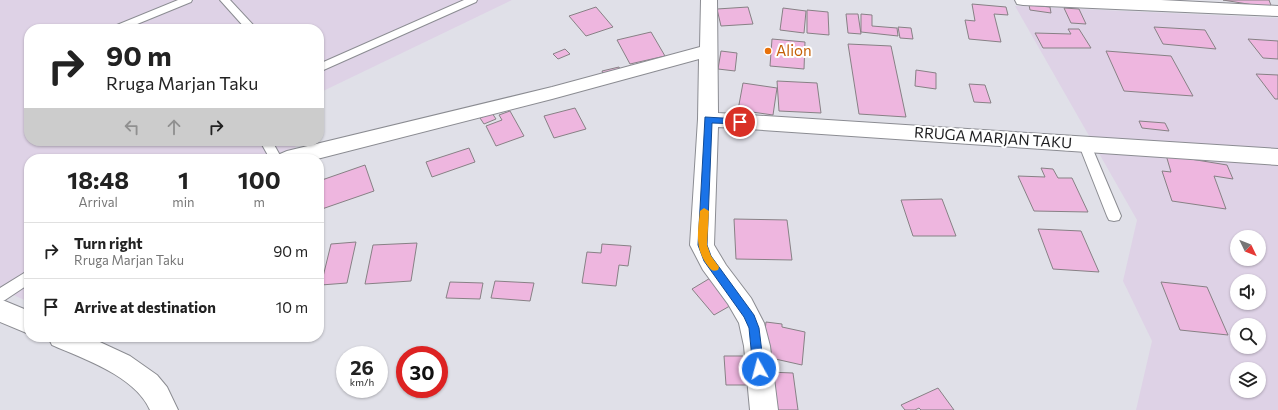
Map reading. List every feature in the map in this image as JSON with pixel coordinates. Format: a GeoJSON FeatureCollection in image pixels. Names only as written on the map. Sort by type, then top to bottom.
{"type":"FeatureCollection","features":[{"type":"Feature","properties":{"kind":"street"},"geometry":{"type":"LineString","coordinates":[[709,0],[708,119],[702,245],[707,258],[749,315],[754,328],[764,410]]}},
{"type":"Feature","properties":{"kind":"street"},"geometry":{"type":"LineString","coordinates":[[1022,0],[1278,11]]}},
{"type":"Feature","properties":{"kind":"street"},"geometry":{"type":"LineString","coordinates":[[307,154],[552,93],[708,51]]}},
{"type":"Feature","properties":{"kind":"street","name":"RRUGA MARJAN TAKU"},"geometry":{"type":"LineString","coordinates":[[708,119],[1278,157]]}},
{"type":"Feature","properties":{"kind":"street"},"geometry":{"type":"LineString","coordinates":[[0,310],[24,321]]}},
{"type":"Feature","properties":{"kind":"street"},"geometry":{"type":"LineString","coordinates":[[72,342],[119,363],[147,382],[163,406],[164,410]]}},
{"type":"Feature","properties":{"kind":"lane"},"geometry":{"type":"LineString","coordinates":[[128,24],[187,0]]}},
{"type":"Feature","properties":{"kind":"lane"},"geometry":{"type":"LineString","coordinates":[[226,0],[248,24]]}},
{"type":"Feature","properties":{"kind":"lane"},"geometry":{"type":"LineString","coordinates":[[324,66],[472,0]]}},
{"type":"Feature","properties":{"kind":"lane"},"geometry":{"type":"LineString","coordinates":[[1085,145],[1114,216]]}},
{"type":"Feature","properties":{"kind":"lane"},"geometry":{"type":"LineString","coordinates":[[0,296],[24,279]]}},
{"type":"Feature","properties":{"kind":"shaded area"},"geometry":{"type":"Polygon","coordinates":[[[0,0],[512,0],[324,91],[324,24],[24,24],[24,146],[295,146],[296,153],[24,154],[24,300],[0,289],[0,0]]]}},
{"type":"Feature","properties":{"kind":"shaded area"},"geometry":{"type":"Polygon","coordinates":[[[1015,6],[1278,18],[1278,410],[1136,410],[1152,341],[1123,281],[1137,220],[1015,6]]]}},
{"type":"Feature","properties":{"kind":"building"},"geometry":{"type":"Polygon","coordinates":[[[1223,0],[1269,0],[1272,8],[1223,0]]]}},
{"type":"Feature","properties":{"kind":"building"},"geometry":{"type":"Polygon","coordinates":[[[972,4],[1006,7],[1008,15],[994,14],[1001,42],[969,39],[965,20],[975,21],[972,4]]]}},
{"type":"Feature","properties":{"kind":"building"},"geometry":{"type":"Polygon","coordinates":[[[1029,5],[1050,7],[1051,13],[1030,10],[1029,5]]]}},
{"type":"Feature","properties":{"kind":"building"},"geometry":{"type":"Polygon","coordinates":[[[596,7],[613,27],[586,36],[569,16],[596,7]]]}},
{"type":"Feature","properties":{"kind":"building"},"geometry":{"type":"Polygon","coordinates":[[[748,7],[753,24],[721,26],[717,9],[748,7]]]}},
{"type":"Feature","properties":{"kind":"building"},"geometry":{"type":"Polygon","coordinates":[[[783,8],[806,11],[804,33],[780,30],[783,8]]]}},
{"type":"Feature","properties":{"kind":"building"},"geometry":{"type":"Polygon","coordinates":[[[1064,8],[1079,9],[1086,24],[1071,23],[1064,8]]]}},
{"type":"Feature","properties":{"kind":"building"},"geometry":{"type":"Polygon","coordinates":[[[807,10],[828,12],[829,35],[807,33],[807,10]]]}},
{"type":"Feature","properties":{"kind":"building"},"geometry":{"type":"Polygon","coordinates":[[[846,14],[858,14],[861,34],[848,33],[846,14]]]}},
{"type":"Feature","properties":{"kind":"building"},"geometry":{"type":"Polygon","coordinates":[[[861,14],[872,15],[872,26],[897,28],[898,36],[861,32],[861,14]]]}},
{"type":"Feature","properties":{"kind":"building"},"geometry":{"type":"Polygon","coordinates":[[[898,27],[911,28],[913,39],[900,38],[898,27]]]}},
{"type":"Feature","properties":{"kind":"building"},"geometry":{"type":"Polygon","coordinates":[[[1154,27],[1205,30],[1216,49],[1163,44],[1154,27]]]}},
{"type":"Feature","properties":{"kind":"building"},"geometry":{"type":"Polygon","coordinates":[[[1068,29],[1079,29],[1091,48],[1043,48],[1035,33],[1071,34],[1068,29]]]}},
{"type":"Feature","properties":{"kind":"building"},"geometry":{"type":"Polygon","coordinates":[[[651,32],[665,56],[630,64],[617,40],[651,32]]]}},
{"type":"Feature","properties":{"kind":"building"},"geometry":{"type":"Polygon","coordinates":[[[772,39],[805,42],[804,69],[770,66],[772,39]]]}},
{"type":"Feature","properties":{"kind":"building"},"geometry":{"type":"Polygon","coordinates":[[[1248,39],[1278,41],[1278,59],[1263,58],[1248,39]]]}},
{"type":"Feature","properties":{"kind":"building"},"geometry":{"type":"Polygon","coordinates":[[[848,44],[891,46],[906,117],[859,114],[848,44]]]}},
{"type":"Feature","properties":{"kind":"building"},"geometry":{"type":"Polygon","coordinates":[[[565,49],[570,54],[558,59],[553,54],[565,49]]]}},
{"type":"Feature","properties":{"kind":"building"},"geometry":{"type":"Polygon","coordinates":[[[721,51],[737,53],[735,71],[718,69],[721,51]]]}},
{"type":"Feature","properties":{"kind":"building"},"geometry":{"type":"Polygon","coordinates":[[[1106,51],[1171,56],[1193,96],[1124,91],[1106,51]]]}},
{"type":"Feature","properties":{"kind":"building"},"geometry":{"type":"Polygon","coordinates":[[[619,67],[622,73],[604,77],[602,71],[619,67]]]}},
{"type":"Feature","properties":{"kind":"building"},"geometry":{"type":"Polygon","coordinates":[[[916,70],[936,73],[936,89],[915,86],[916,70]]]}},
{"type":"Feature","properties":{"kind":"building"},"geometry":{"type":"Polygon","coordinates":[[[1256,74],[1278,75],[1278,99],[1275,99],[1256,74]]]}},
{"type":"Feature","properties":{"kind":"building"},"geometry":{"type":"Polygon","coordinates":[[[777,81],[817,83],[821,113],[779,111],[777,81]]]}},
{"type":"Feature","properties":{"kind":"building"},"geometry":{"type":"Polygon","coordinates":[[[743,83],[777,88],[773,115],[738,110],[743,83]]]}},
{"type":"Feature","properties":{"kind":"building"},"geometry":{"type":"Polygon","coordinates":[[[969,84],[985,85],[991,103],[974,102],[969,84]]]}},
{"type":"Feature","properties":{"kind":"building"},"geometry":{"type":"Polygon","coordinates":[[[575,108],[586,129],[554,138],[544,116],[575,108]]]}},
{"type":"Feature","properties":{"kind":"building"},"geometry":{"type":"Polygon","coordinates":[[[510,111],[524,136],[496,146],[486,126],[502,120],[499,115],[510,111]]]}},
{"type":"Feature","properties":{"kind":"building"},"geometry":{"type":"Polygon","coordinates":[[[492,113],[496,119],[484,124],[480,118],[492,113]]]}},
{"type":"Feature","properties":{"kind":"building"},"geometry":{"type":"Polygon","coordinates":[[[1139,121],[1165,123],[1169,131],[1142,128],[1139,121]]]}},
{"type":"Feature","properties":{"kind":"building"},"geometry":{"type":"Polygon","coordinates":[[[469,148],[475,162],[432,177],[426,162],[469,148]]]}},
{"type":"Feature","properties":{"kind":"building"},"geometry":{"type":"Polygon","coordinates":[[[1166,155],[1227,165],[1233,179],[1214,176],[1226,209],[1172,201],[1162,171],[1171,172],[1166,155]]]}},
{"type":"Feature","properties":{"kind":"building"},"geometry":{"type":"Polygon","coordinates":[[[365,165],[374,191],[324,208],[324,179],[365,165]]]}},
{"type":"Feature","properties":{"kind":"building"},"geometry":{"type":"Polygon","coordinates":[[[1041,168],[1053,169],[1058,178],[1072,178],[1088,212],[1034,211],[1018,176],[1045,177],[1041,168]]]}},
{"type":"Feature","properties":{"kind":"building"},"geometry":{"type":"Polygon","coordinates":[[[942,199],[956,236],[913,236],[901,200],[942,199]]]}},
{"type":"Feature","properties":{"kind":"building"},"geometry":{"type":"Polygon","coordinates":[[[734,219],[787,220],[792,260],[736,259],[734,219]]]}},
{"type":"Feature","properties":{"kind":"building"},"geometry":{"type":"Polygon","coordinates":[[[1038,229],[1081,231],[1099,272],[1053,269],[1038,229]]]}},
{"type":"Feature","properties":{"kind":"building"},"geometry":{"type":"Polygon","coordinates":[[[356,242],[347,283],[324,285],[324,273],[331,244],[356,242]]]}},
{"type":"Feature","properties":{"kind":"building"},"geometry":{"type":"Polygon","coordinates":[[[417,243],[411,281],[365,284],[373,245],[417,243]]]}},
{"type":"Feature","properties":{"kind":"building"},"geometry":{"type":"Polygon","coordinates":[[[602,244],[631,246],[628,266],[619,265],[616,286],[582,283],[587,252],[601,253],[602,244]]]}},
{"type":"Feature","properties":{"kind":"building"},"geometry":{"type":"Polygon","coordinates":[[[712,277],[735,303],[714,315],[692,289],[712,277]]]}},
{"type":"Feature","properties":{"kind":"building"},"geometry":{"type":"Polygon","coordinates":[[[495,281],[534,283],[530,301],[491,298],[495,281]]]}},
{"type":"Feature","properties":{"kind":"building"},"geometry":{"type":"Polygon","coordinates":[[[450,282],[483,283],[480,299],[446,298],[450,282]]]}},
{"type":"Feature","properties":{"kind":"building"},"geometry":{"type":"Polygon","coordinates":[[[1161,282],[1207,287],[1228,335],[1180,330],[1161,282]]]}},
{"type":"Feature","properties":{"kind":"building"},"geometry":{"type":"Polygon","coordinates":[[[766,322],[782,324],[782,327],[805,332],[802,365],[762,356],[766,322]]]}},
{"type":"Feature","properties":{"kind":"building"},"geometry":{"type":"Polygon","coordinates":[[[724,356],[743,356],[747,385],[726,385],[724,356]]]}},
{"type":"Feature","properties":{"kind":"building"},"geometry":{"type":"Polygon","coordinates":[[[768,372],[793,373],[798,410],[771,410],[768,372]]]}},
{"type":"Feature","properties":{"kind":"building"},"geometry":{"type":"Polygon","coordinates":[[[938,388],[954,410],[921,410],[919,408],[915,410],[905,410],[901,405],[938,388]]]}},
{"type":"Feature","properties":{"kind":"slow traffic"},"geometry":{"type":"LineString","coordinates":[[704,211],[704,235],[702,245],[707,258],[714,267]]}},
{"type":"Feature","properties":{"kind":"place","name":"Alion"},"geometry":{"type":"Point","coordinates":[768,51]}},
{"type":"Feature","properties":{"kind":"route"},"geometry":{"type":"LineString","coordinates":[[740,122],[708,119],[704,235],[702,245],[707,258],[749,315],[754,328],[759,369]]}}]}
